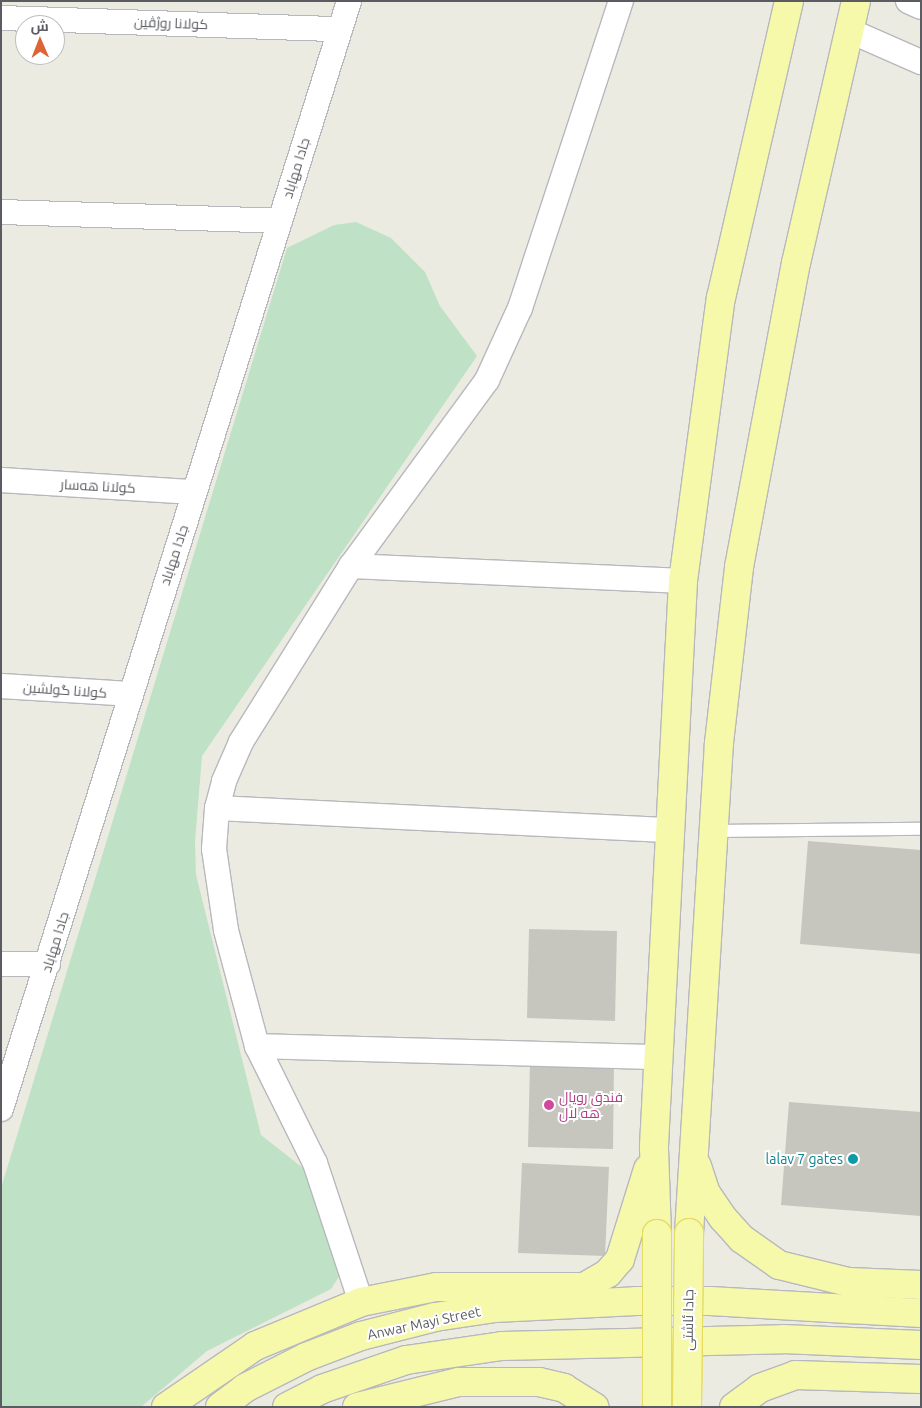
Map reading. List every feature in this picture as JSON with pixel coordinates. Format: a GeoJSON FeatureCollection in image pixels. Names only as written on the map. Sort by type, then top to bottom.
{"type":"FeatureCollection","features":[{"type":"Feature","properties":{"kind":"main road"},"geometry":{"type":"LineString","coordinates":[[656,1406],[657,1234],[654,1146],[683,581],[722,298],[790,1]]}},
{"type":"Feature","properties":{"kind":"main road","name":"جادا ئاشتی"},"geometry":{"type":"LineString","coordinates":[[687,1406],[689,1233],[695,1159],[713,830],[739,567],[796,263],[856,1]]}},
{"type":"Feature","properties":{"kind":"main road"},"geometry":{"type":"LineString","coordinates":[[166,1407],[255,1346],[362,1302],[436,1287],[584,1287],[608,1273],[620,1260],[654,1146]]}},
{"type":"Feature","properties":{"kind":"main road"},"geometry":{"type":"LineString","coordinates":[[695,1159],[706,1193],[723,1218],[742,1239],[779,1264],[849,1282],[921,1285]]}},
{"type":"Feature","properties":{"kind":"main road","name":"Anwar Mayi Street"},"geometry":{"type":"LineString","coordinates":[[220,1407],[245,1388],[306,1357],[361,1336],[435,1317],[495,1308],[636,1301],[710,1301],[921,1312]]}},
{"type":"Feature","properties":{"kind":"main road"},"geometry":{"type":"LineString","coordinates":[[287,1407],[322,1389],[406,1360],[502,1346],[783,1339],[921,1345]]}},
{"type":"Feature","properties":{"kind":"main road"},"geometry":{"type":"LineString","coordinates":[[734,1407],[760,1388],[795,1375],[921,1379]]}},
{"type":"Feature","properties":{"kind":"main road"},"geometry":{"type":"LineString","coordinates":[[357,1407],[459,1382],[523,1382],[564,1388],[594,1407]]}},
{"type":"Feature","properties":{"kind":"street","name":"جادا مهاباد"},"geometry":{"type":"LineString","coordinates":[[1,1109],[48,964],[130,694],[348,1]]}},
{"type":"Feature","properties":{"kind":"street"},"geometry":{"type":"LineString","coordinates":[[362,1302],[315,1163],[257,1046],[226,930],[214,849],[217,808],[224,781],[241,742],[351,566],[488,380],[520,308],[621,1]]}},
{"type":"Feature","properties":{"kind":"street"},"geometry":{"type":"LineString","coordinates":[[908,1],[921,7]]}},
{"type":"Feature","properties":{"kind":"street","name":"کولانا روژڤین"},"geometry":{"type":"LineString","coordinates":[[1,18],[340,29]]}},
{"type":"Feature","properties":{"kind":"street"},"geometry":{"type":"LineString","coordinates":[[848,30],[921,62]]}},
{"type":"Feature","properties":{"kind":"street"},"geometry":{"type":"LineString","coordinates":[[1,212],[280,221]]}},
{"type":"Feature","properties":{"kind":"street","name":"کولانا هه‌سار"},"geometry":{"type":"LineString","coordinates":[[1,480],[194,492]]}},
{"type":"Feature","properties":{"kind":"street"},"geometry":{"type":"LineString","coordinates":[[351,566],[683,581]]}},
{"type":"Feature","properties":{"kind":"street","name":"کولانا گولشین"},"geometry":{"type":"LineString","coordinates":[[1,686],[130,694]]}},
{"type":"Feature","properties":{"kind":"street"},"geometry":{"type":"LineString","coordinates":[[217,808],[670,830]]}},
{"type":"Feature","properties":{"kind":"street"},"geometry":{"type":"LineString","coordinates":[[1,964],[48,964]]}},
{"type":"Feature","properties":{"kind":"street"},"geometry":{"type":"LineString","coordinates":[[257,1046],[658,1057]]}},
{"type":"Feature","properties":{"kind":"lane"},"geometry":{"type":"LineString","coordinates":[[713,830],[921,829]]}},
{"type":"Feature","properties":{"kind":"green space"},"geometry":{"type":"Polygon","coordinates":[[[356,222],[391,238],[425,272],[440,306],[477,356],[202,756],[195,842],[196,875],[261,1135],[317,1179],[342,1272],[331,1289],[207,1351],[141,1407],[1,1407],[1,1188],[287,248],[334,225],[356,222]]]}},
{"type":"Feature","properties":{"kind":"building"},"geometry":{"type":"Polygon","coordinates":[[[808,841],[921,850],[921,954],[800,944],[808,841]]]}},
{"type":"Feature","properties":{"kind":"building"},"geometry":{"type":"Polygon","coordinates":[[[529,929],[617,931],[615,1021],[527,1018],[529,929]]]}},
{"type":"Feature","properties":{"kind":"building"},"geometry":{"type":"Polygon","coordinates":[[[530,1061],[614,1062],[613,1149],[528,1147],[530,1061]]]}},
{"type":"Feature","properties":{"kind":"building","name":"lalav 7 gates"},"geometry":{"type":"Polygon","coordinates":[[[789,1102],[921,1112],[921,1216],[781,1205],[789,1102]]]}},
{"type":"Feature","properties":{"kind":"building"},"geometry":{"type":"Polygon","coordinates":[[[522,1163],[609,1167],[605,1256],[518,1253],[522,1163]]]}},
{"type":"Feature","properties":{"kind":"place","name":"فندق رويال هه لال"},"geometry":{"type":"Point","coordinates":[549,1105]}},
{"type":"Feature","properties":{"kind":"place","name":"lalav 7 gates"},"geometry":{"type":"Point","coordinates":[853,1159]}}]}
